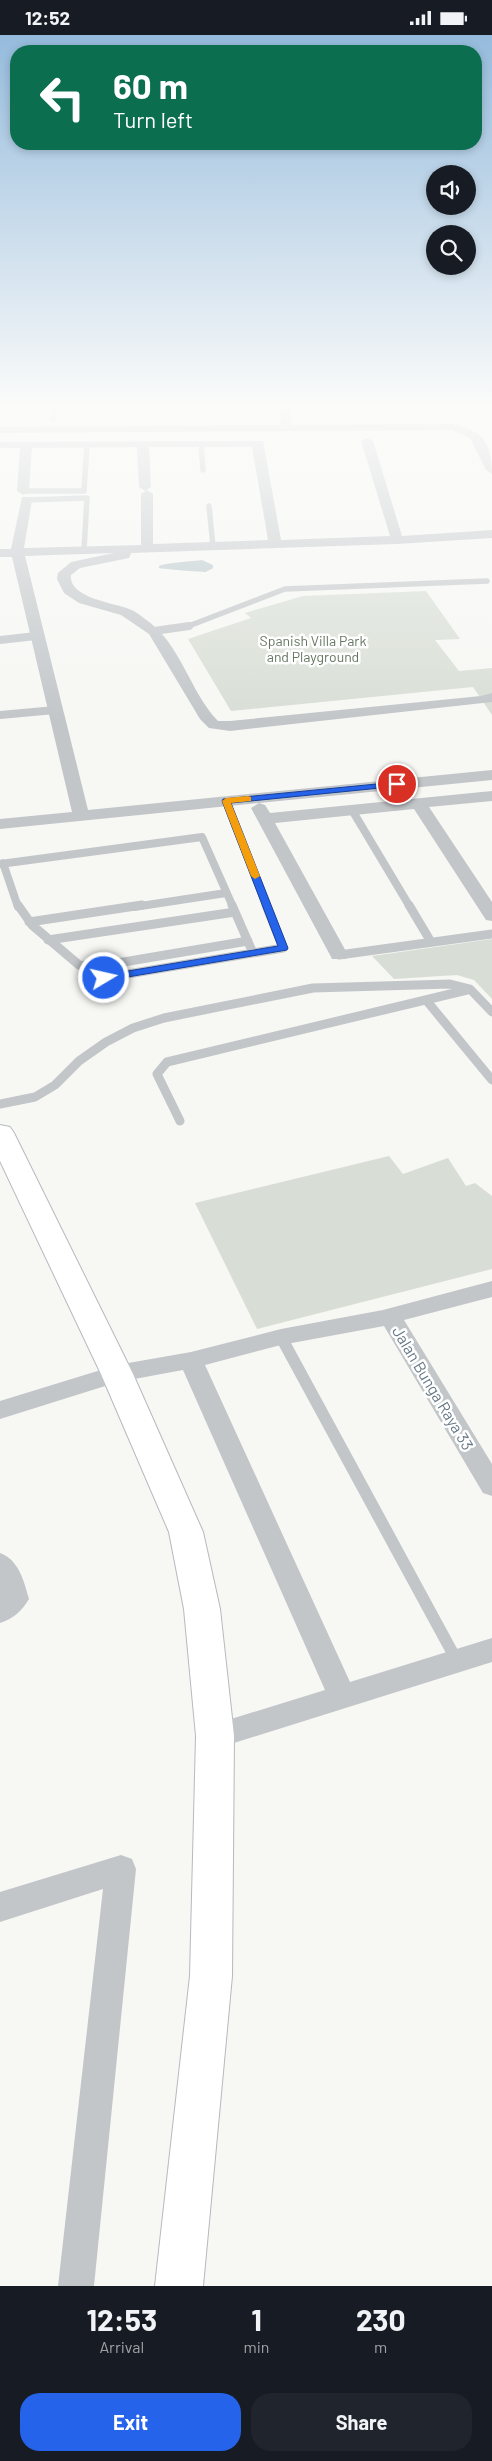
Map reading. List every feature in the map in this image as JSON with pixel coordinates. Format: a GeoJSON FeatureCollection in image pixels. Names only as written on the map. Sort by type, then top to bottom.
{"type":"FeatureCollection","features":[{"type":"Feature","properties":{"kind":"street"},"geometry":{"type":"LineString","coordinates":[[23,511],[17,552],[36,637],[81,815]]}},
{"type":"Feature","properties":{"kind":"street"},"geometry":{"type":"LineString","coordinates":[[147,511],[148,548]]}},
{"type":"Feature","properties":{"kind":"street"},"geometry":{"type":"LineString","coordinates":[[268,511],[275,544]]}},
{"type":"Feature","properties":{"kind":"street"},"geometry":{"type":"LineString","coordinates":[[388,511],[397,540]]}},
{"type":"Feature","properties":{"kind":"street"},"geometry":{"type":"LineString","coordinates":[[0,553],[397,540],[492,534]]}},
{"type":"Feature","properties":{"kind":"street"},"geometry":{"type":"LineString","coordinates":[[124,549],[124,555],[76,565],[65,573],[64,579],[69,590],[76,596],[126,612],[154,631],[208,719],[214,725],[230,726],[482,700],[492,697]]}},
{"type":"Feature","properties":{"kind":"street"},"geometry":{"type":"LineString","coordinates":[[0,824],[492,775]]}},
{"type":"Feature","properties":{"kind":"street"},"geometry":{"type":"LineString","coordinates":[[265,819],[492,796]]}},
{"type":"Feature","properties":{"kind":"street"},"geometry":{"type":"LineString","coordinates":[[254,798],[339,955]]}},
{"type":"Feature","properties":{"kind":"street"},"geometry":{"type":"LineString","coordinates":[[419,804],[492,916]]}},
{"type":"Feature","properties":{"kind":"street"},"geometry":{"type":"LineString","coordinates":[[0,1133],[117,1374],[186,1532],[202,1609],[215,1736],[211,1976],[179,2286]]}},
{"type":"Feature","properties":{"kind":"street"},"geometry":{"type":"LineString","coordinates":[[0,1410],[117,1374],[191,1360],[281,1337],[390,1316],[490,1292]]}},
{"type":"Feature","properties":{"kind":"street","name":"Jalan Bunga Raya 33"},"geometry":{"type":"LineString","coordinates":[[390,1316],[492,1486]]}},
{"type":"Feature","properties":{"kind":"street"},"geometry":{"type":"LineString","coordinates":[[191,1360],[343,1697]]}},
{"type":"Feature","properties":{"kind":"street"},"geometry":{"type":"LineString","coordinates":[[0,1564],[9,1577],[15,1599],[0,1612]]}},
{"type":"Feature","properties":{"kind":"street"},"geometry":{"type":"LineString","coordinates":[[215,1736],[492,1650]]}},
{"type":"Feature","properties":{"kind":"street"},"geometry":{"type":"LineString","coordinates":[[0,1907],[121,1869],[76,2286]]}},
{"type":"Feature","properties":{"kind":"lane"},"geometry":{"type":"LineString","coordinates":[[84,550],[86,511]]}},
{"type":"Feature","properties":{"kind":"lane"},"geometry":{"type":"LineString","coordinates":[[210,511],[213,546]]}},
{"type":"Feature","properties":{"kind":"lane"},"geometry":{"type":"LineString","coordinates":[[154,631],[186,627],[285,589],[487,581]]}},
{"type":"Feature","properties":{"kind":"lane"},"geometry":{"type":"LineString","coordinates":[[0,640],[36,637]]}},
{"type":"Feature","properties":{"kind":"lane"},"geometry":{"type":"LineString","coordinates":[[0,715],[55,710]]}},
{"type":"Feature","properties":{"kind":"lane"},"geometry":{"type":"LineString","coordinates":[[104,978],[283,948],[226,801]]}},
{"type":"Feature","properties":{"kind":"lane"},"geometry":{"type":"LineString","coordinates":[[352,810],[431,942]]}},
{"type":"Feature","properties":{"kind":"lane"},"geometry":{"type":"LineString","coordinates":[[248,941],[94,967],[79,965],[48,940],[29,922],[19,909],[1,863],[202,837],[226,893],[248,941],[253,953]]}},
{"type":"Feature","properties":{"kind":"lane"},"geometry":{"type":"LineString","coordinates":[[29,922],[226,893]]}},
{"type":"Feature","properties":{"kind":"lane"},"geometry":{"type":"LineString","coordinates":[[48,940],[235,913]]}},
{"type":"Feature","properties":{"kind":"lane"},"geometry":{"type":"LineString","coordinates":[[339,955],[492,934]]}},
{"type":"Feature","properties":{"kind":"lane"},"geometry":{"type":"LineString","coordinates":[[0,1104],[35,1097],[55,1085],[79,1061],[106,1042],[133,1028],[164,1018],[313,988],[415,983],[450,984],[470,989],[492,1011]]}},
{"type":"Feature","properties":{"kind":"lane"},"geometry":{"type":"LineString","coordinates":[[180,1121],[157,1074],[167,1062],[470,989]]}},
{"type":"Feature","properties":{"kind":"lane"},"geometry":{"type":"LineString","coordinates":[[426,1000],[492,1080]]}},
{"type":"Feature","properties":{"kind":"lane"},"geometry":{"type":"LineString","coordinates":[[281,1337],[457,1661]]}},
{"type":"Feature","properties":{"kind":"green space","name":"Spanish Villa Park and Playground"},"geometry":{"type":"Polygon","coordinates":[[[426,591],[460,639],[435,640],[459,671],[492,668],[492,715],[473,687],[231,711],[188,639],[251,618],[245,613],[303,596],[426,591]]]}},
{"type":"Feature","properties":{"kind":"green space"},"geometry":{"type":"Polygon","coordinates":[[[492,939],[492,999],[474,980],[457,975],[394,979],[372,956],[492,939]]]}},
{"type":"Feature","properties":{"kind":"green space"},"geometry":{"type":"Polygon","coordinates":[[[389,1156],[403,1174],[448,1158],[466,1186],[475,1183],[492,1196],[492,1269],[257,1329],[195,1203],[389,1156]]]}},
{"type":"Feature","properties":{"kind":"shaded area"},"geometry":{"type":"Polygon","coordinates":[[[202,560],[213,565],[213,568],[206,572],[159,568],[159,566],[166,564],[202,560]]]}},
{"type":"Feature","properties":{"kind":"slow traffic"},"geometry":{"type":"LineString","coordinates":[[248,799],[226,801],[255,876]]}},
{"type":"Feature","properties":{"kind":"route"},"geometry":{"type":"LineString","coordinates":[[104,978],[283,948],[226,801],[397,784]]}}]}
